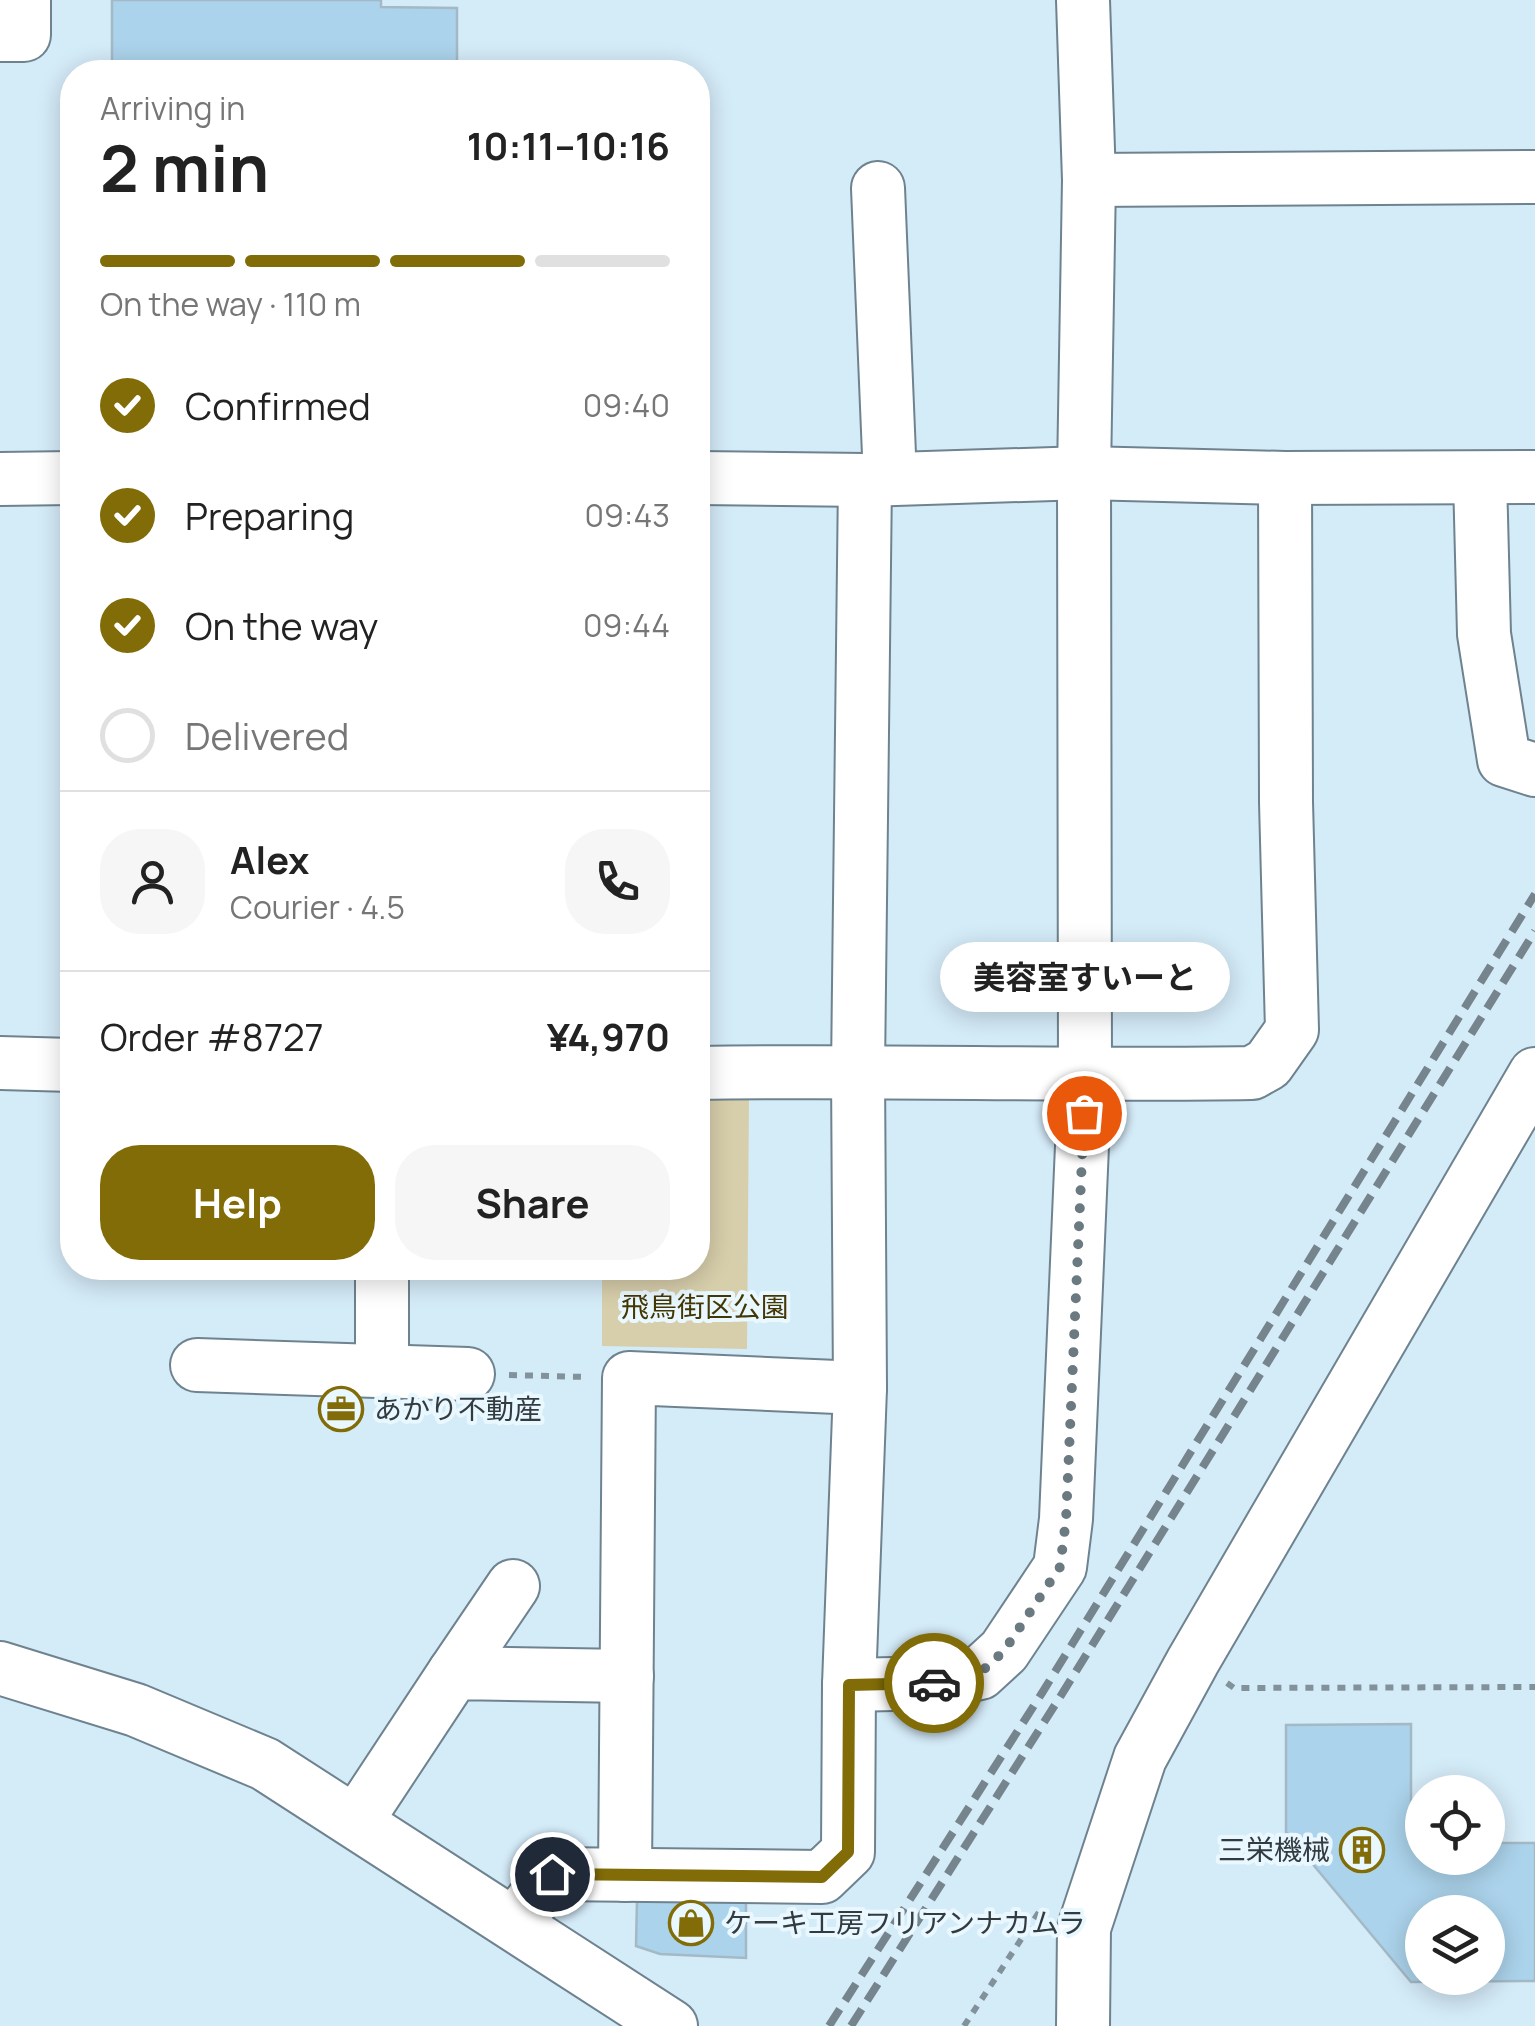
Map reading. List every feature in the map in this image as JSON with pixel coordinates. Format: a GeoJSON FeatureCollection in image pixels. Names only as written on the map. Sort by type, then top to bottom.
{"type":"FeatureCollection","features":[{"type":"Feature","properties":{"kind":"street"},"geometry":{"type":"LineString","coordinates":[[0,34],[24,35],[24,0]]}},
{"type":"Feature","properties":{"kind":"street"},"geometry":{"type":"LineString","coordinates":[[849,1685],[937,1683],[980,1673],[1004,1651],[1060,1567],[1067,1500],[1086,1076],[1084,473],[1090,180],[1083,0]]}},
{"type":"Feature","properties":{"kind":"street"},"geometry":{"type":"LineString","coordinates":[[1090,180],[1535,177]]}},
{"type":"Feature","properties":{"kind":"street"},"geometry":{"type":"LineString","coordinates":[[515,1924],[552,1874],[822,1877],[848,1852],[849,1685],[860,1388],[858,1070],[878,480],[878,188]]}},
{"type":"Feature","properties":{"kind":"street"},"geometry":{"type":"LineString","coordinates":[[710,478],[878,480],[1084,473],[1285,478],[1535,477]]}},
{"type":"Feature","properties":{"kind":"street"},"geometry":{"type":"LineString","coordinates":[[0,479],[60,478]]}},
{"type":"Feature","properties":{"kind":"street"},"geometry":{"type":"LineString","coordinates":[[710,1072],[858,1070],[1086,1076],[1252,1073],[1268,1064],[1292,1030],[1286,802],[1285,478]]}},
{"type":"Feature","properties":{"kind":"street"},"geometry":{"type":"LineString","coordinates":[[1480,478],[1484,634],[1504,760],[1535,770]]}},
{"type":"Feature","properties":{"kind":"street"},"geometry":{"type":"LineString","coordinates":[[0,1063],[60,1064]]}},
{"type":"Feature","properties":{"kind":"street"},"geometry":{"type":"LineString","coordinates":[[1083,2026],[1084,1928],[1140,1758],[1193,1660],[1535,1074]]}},
{"type":"Feature","properties":{"kind":"street"},"geometry":{"type":"LineString","coordinates":[[382,1280],[382,1370]]}},
{"type":"Feature","properties":{"kind":"street"},"geometry":{"type":"LineString","coordinates":[[197,1365],[468,1374]]}},
{"type":"Feature","properties":{"kind":"street"},"geometry":{"type":"LineString","coordinates":[[625,1875],[629,1378],[860,1388]]}},
{"type":"Feature","properties":{"kind":"street"},"geometry":{"type":"LineString","coordinates":[[357,1820],[513,1586]]}},
{"type":"Feature","properties":{"kind":"street"},"geometry":{"type":"LineString","coordinates":[[0,1668],[136,1710],[265,1764],[671,2026]]}},
{"type":"Feature","properties":{"kind":"street"},"geometry":{"type":"LineString","coordinates":[[454,1673],[626,1676]]}},
{"type":"Feature","properties":{"kind":"path"},"geometry":{"type":"LineString","coordinates":[[468,1374],[629,1378]]}},
{"type":"Feature","properties":{"kind":"path"},"geometry":{"type":"LineString","coordinates":[[1193,1660],[1234,1688],[1535,1688]]}},
{"type":"Feature","properties":{"kind":"green space","name":"飛鳥街区公園"},"geometry":{"type":"Polygon","coordinates":[[[710,1093],[749,1093],[747,1349],[602,1346],[602,1280],[710,1280],[710,1093]]]}},
{"type":"Feature","properties":{"kind":"building"},"geometry":{"type":"Polygon","coordinates":[[[112,0],[381,0],[381,7],[457,8],[457,60],[112,60],[112,0]]]}},
{"type":"Feature","properties":{"kind":"building","name":"三栄機械"},"geometry":{"type":"Polygon","coordinates":[[[1411,1724],[1411,1775],[1405,1775],[1405,1875],[1505,1875],[1505,1843],[1535,1843],[1535,1981],[1505,1981],[1505,1895],[1405,1895],[1405,1975],[1286,1832],[1286,1725],[1411,1724]]]}},
{"type":"Feature","properties":{"kind":"building","name":"ケーキ工房フリアンナカムラ"},"geometry":{"type":"Polygon","coordinates":[[[637,1899],[746,1899],[746,1958],[660,1954],[636,1946],[637,1899]]]}},
{"type":"Feature","properties":{"kind":"railway"},"geometry":{"type":"LineString","coordinates":[[829,2026],[1042,1693],[1535,894]]}},
{"type":"Feature","properties":{"kind":"railway"},"geometry":{"type":"LineString","coordinates":[[851,2026],[1535,931]]}},
{"type":"Feature","properties":{"kind":"way so far"},"geometry":{"type":"LineString","coordinates":[[934,1683],[980,1673],[1004,1651],[1060,1567],[1066,1520],[1084,1113]]}},
{"type":"Feature","properties":{"kind":"place","name":"美容室すいーと"},"geometry":{"type":"Point","coordinates":[1084,1113]}},
{"type":"Feature","properties":{"kind":"place","name":"あかり不動産"},"geometry":{"type":"Point","coordinates":[341,1409]}},
{"type":"Feature","properties":{"kind":"place","name":"三栄機械"},"geometry":{"type":"Point","coordinates":[1362,1850]}},
{"type":"Feature","properties":{"kind":"place","name":"ケーキ工房フリアンナカムラ"},"geometry":{"type":"Point","coordinates":[691,1923]}},
{"type":"Feature","properties":{"kind":"route"},"geometry":{"type":"LineString","coordinates":[[552,1874],[822,1877],[848,1852],[849,1685],[934,1683]]}}]}
